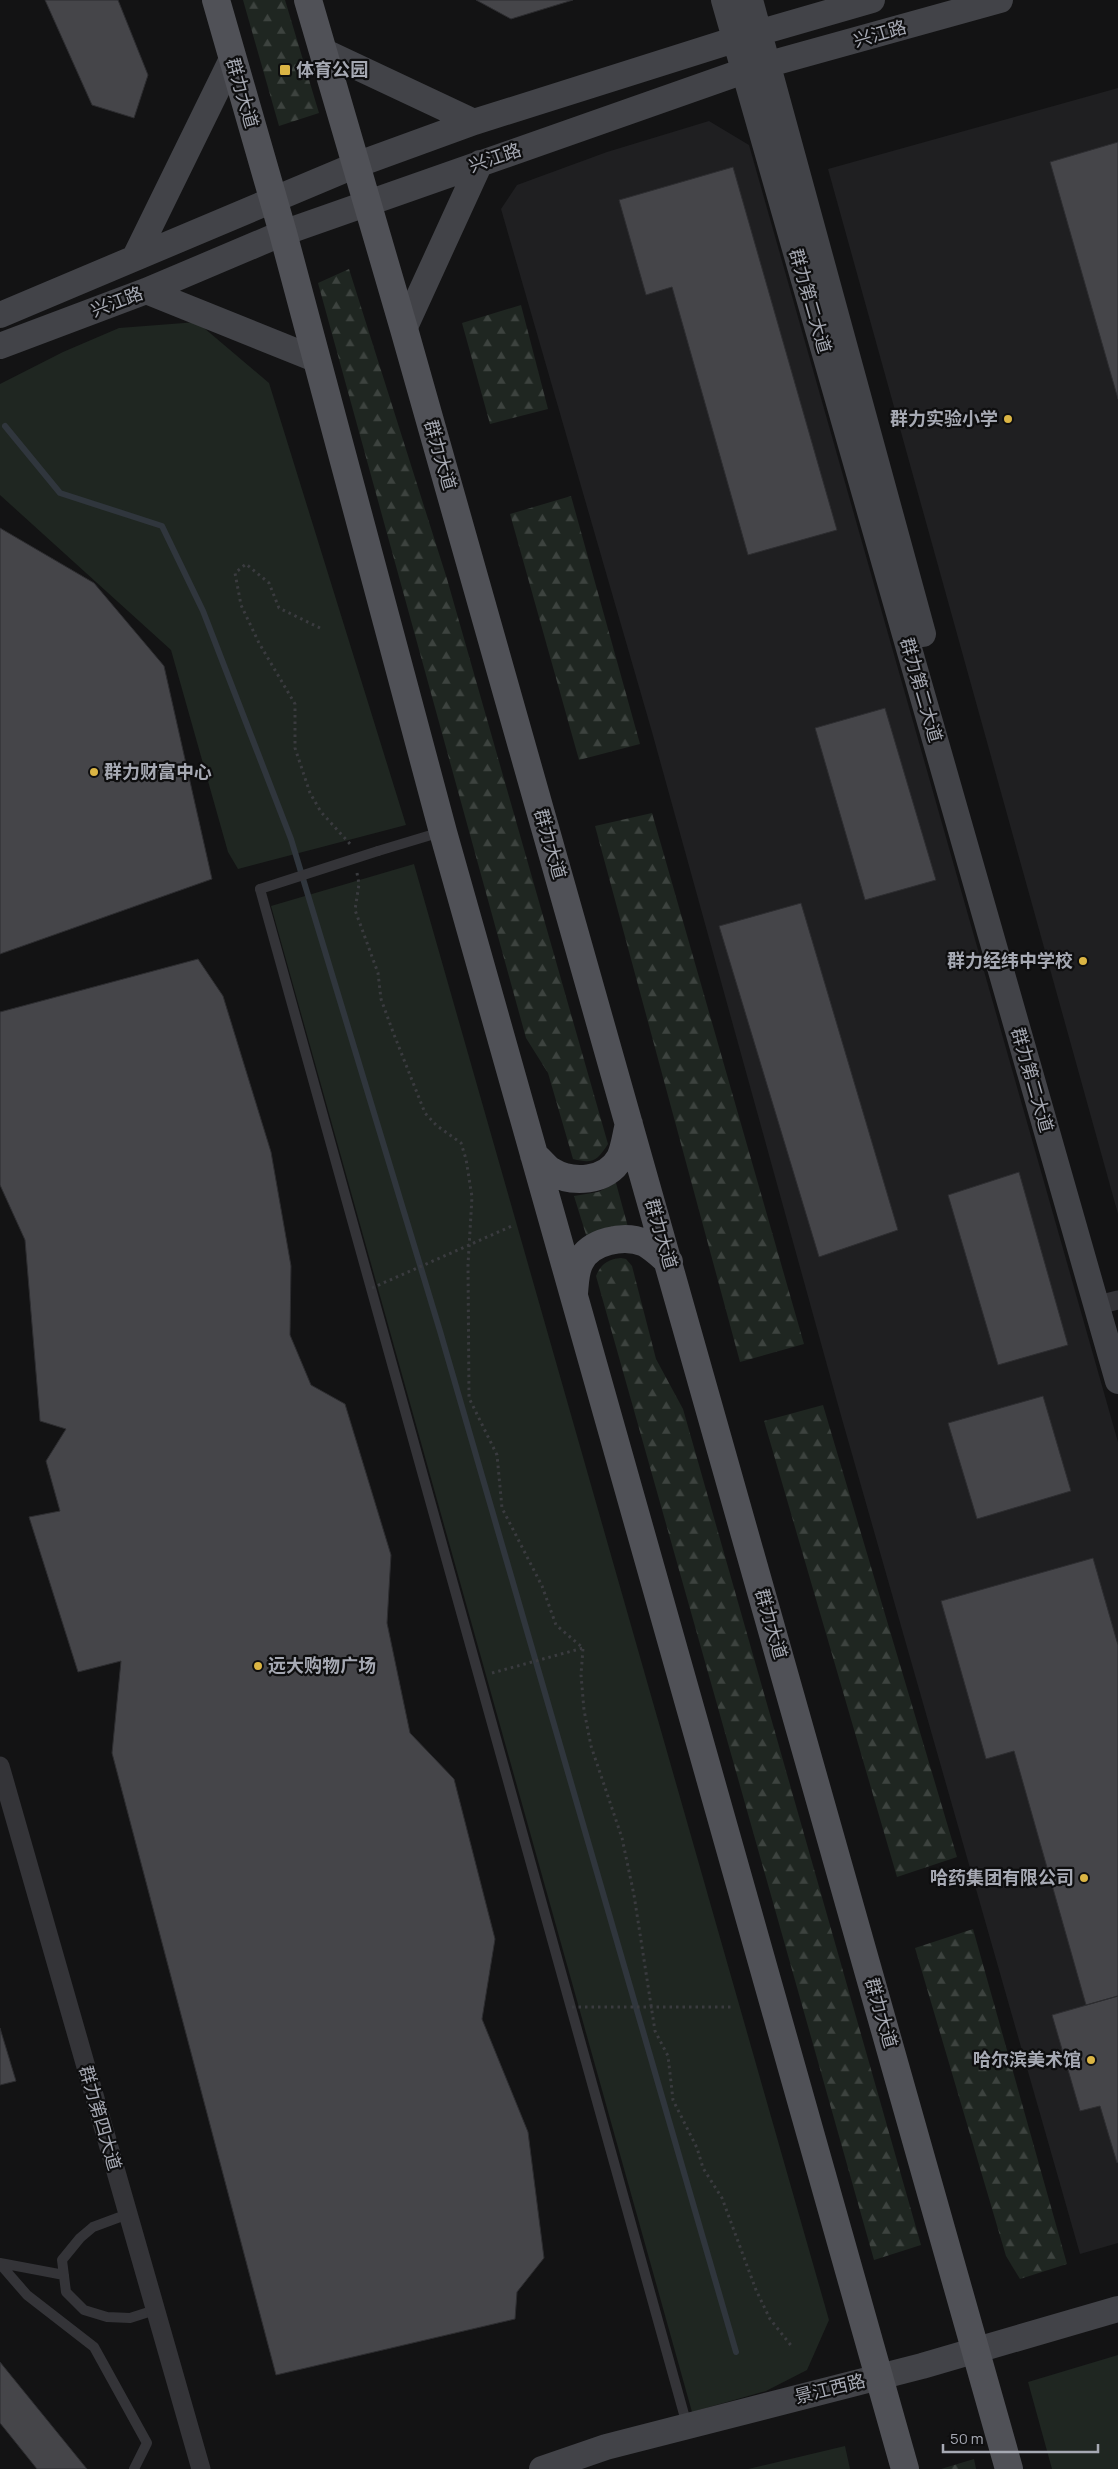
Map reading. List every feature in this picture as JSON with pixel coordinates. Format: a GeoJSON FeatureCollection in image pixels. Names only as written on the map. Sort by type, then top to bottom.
{"type":"FeatureCollection","features":[{"type":"Feature","properties":{"kind":"main road","name":"群力大道"},"geometry":{"type":"LineString","coordinates":[[216,0],[283,233],[315,359],[443,832],[905,2469]]}},
{"type":"Feature","properties":{"kind":"main road","name":"群力大道"},"geometry":{"type":"LineString","coordinates":[[308,0],[368,202],[669,1262],[1009,2469]]}},
{"type":"Feature","properties":{"kind":"main road","name":"群力第二大道"},"geometry":{"type":"LineString","coordinates":[[724,0],[749,36]]}},
{"type":"Feature","properties":{"kind":"main road","name":"群力第二大道"},"geometry":{"type":"LineString","coordinates":[[750,0],[749,36],[756,69],[1118,1381]]}},
{"type":"Feature","properties":{"kind":"main road","name":"兴江路"},"geometry":{"type":"LineString","coordinates":[[0,315],[356,165],[474,122],[749,36],[872,0]]}},
{"type":"Feature","properties":{"kind":"main road","name":"兴江路"},"geometry":{"type":"LineString","coordinates":[[1,345],[146,291],[283,233],[480,163],[756,69],[1000,0]]}},
{"type":"Feature","properties":{"kind":"main road"},"geometry":{"type":"LineString","coordinates":[[323,51],[474,122]]}},
{"type":"Feature","properties":{"kind":"main road"},"geometry":{"type":"LineString","coordinates":[[134,258],[232,58]]}},
{"type":"Feature","properties":{"kind":"main road","name":"群力第二大道"},"geometry":{"type":"LineString","coordinates":[[756,69],[1112,1302],[1118,1344]]}},
{"type":"Feature","properties":{"kind":"main road"},"geometry":{"type":"LineString","coordinates":[[404,329],[480,163]]}},
{"type":"Feature","properties":{"kind":"main road"},"geometry":{"type":"LineString","coordinates":[[146,291],[315,359]]}},
{"type":"Feature","properties":{"kind":"main road"},"geometry":{"type":"LineString","coordinates":[[534,1155],[550,1170],[563,1177],[575,1180],[591,1178],[612,1168],[619,1158],[629,1123]]}},
{"type":"Feature","properties":{"kind":"main road"},"geometry":{"type":"LineString","coordinates":[[574,1295],[579,1264],[585,1254],[595,1246],[632,1240],[654,1248],[669,1262]]}},
{"type":"Feature","properties":{"kind":"main road","name":"景江西路"},"geometry":{"type":"LineString","coordinates":[[542,2469],[606,2447],[977,2350],[1118,2309]]}},
{"type":"Feature","properties":{"kind":"street","name":"群力第四大道"},"geometry":{"type":"LineString","coordinates":[[0,1766],[201,2469]]}},
{"type":"Feature","properties":{"kind":"lane"},"geometry":{"type":"LineString","coordinates":[[443,832],[260,889],[687,2425]]}},
{"type":"Feature","properties":{"kind":"lane"},"geometry":{"type":"LineString","coordinates":[[128,2214],[93,2227],[80,2238],[62,2260],[66,2292],[84,2310],[106,2317],[130,2318],[155,2310]]}},
{"type":"Feature","properties":{"kind":"lane"},"geometry":{"type":"LineString","coordinates":[[0,2264],[64,2276]]}},
{"type":"Feature","properties":{"kind":"lane"},"geometry":{"type":"LineString","coordinates":[[0,2264],[27,2295],[94,2347],[147,2443],[134,2469]]}},
{"type":"Feature","properties":{"kind":"path"},"geometry":{"type":"LineString","coordinates":[[320,628],[280,608],[269,583],[246,564],[235,573],[241,605],[259,643],[295,704],[295,748],[310,793],[321,812],[351,844],[352,852]]}},
{"type":"Feature","properties":{"kind":"path"},"geometry":{"type":"LineString","coordinates":[[356,868],[359,884],[355,910],[378,973],[381,999],[393,1032],[425,1113],[436,1125],[461,1143],[466,1159],[472,1197],[468,1265],[469,1398],[497,1455],[502,1508],[542,1586],[556,1624],[584,1648]]}},
{"type":"Feature","properties":{"kind":"path"},"geometry":{"type":"LineString","coordinates":[[372,1288],[512,1226]]}},
{"type":"Feature","properties":{"kind":"path"},"geometry":{"type":"LineString","coordinates":[[480,1677],[584,1648]]}},
{"type":"Feature","properties":{"kind":"path"},"geometry":{"type":"LineString","coordinates":[[584,1648],[581,1674],[584,1710],[591,1746],[622,1838],[634,1896],[655,2031],[668,2056],[673,2100],[696,2148],[703,2168],[722,2198],[756,2290],[770,2319],[793,2348]]}},
{"type":"Feature","properties":{"kind":"path"},"geometry":{"type":"LineString","coordinates":[[572,2007],[732,2008]]}},
{"type":"Feature","properties":{"kind":"shaded area","name":"群力实验小学"},"geometry":{"type":"Polygon","coordinates":[[[1118,88],[1118,1214],[828,169],[1118,88]]]}},
{"type":"Feature","properties":{"kind":"shaded area"},"geometry":{"type":"Polygon","coordinates":[[[709,121],[749,145],[1118,1442],[1118,2243],[1080,2254],[840,1412],[652,732],[501,209],[517,185],[607,152],[709,121]]]}},
{"type":"Feature","properties":{"kind":"green space"},"geometry":{"type":"Polygon","coordinates":[[[243,0],[285,0],[319,113],[279,126],[243,0]]]}},
{"type":"Feature","properties":{"kind":"green space"},"geometry":{"type":"Polygon","coordinates":[[[349,269],[447,579],[608,1144],[594,1160],[573,1159],[548,1073],[526,1038],[318,283],[349,269]]]}},
{"type":"Feature","properties":{"kind":"green space"},"geometry":{"type":"Polygon","coordinates":[[[521,305],[548,409],[490,424],[462,323],[521,305]]]}},
{"type":"Feature","properties":{"kind":"green space"},"geometry":{"type":"Polygon","coordinates":[[[197,322],[269,383],[406,825],[238,869],[228,852],[171,650],[0,495],[0,384],[63,352],[119,328],[197,322]]]}},
{"type":"Feature","properties":{"kind":"green space"},"geometry":{"type":"Polygon","coordinates":[[[571,496],[640,744],[579,760],[510,514],[571,496]]]}},
{"type":"Feature","properties":{"kind":"green space"},"geometry":{"type":"Polygon","coordinates":[[[652,813],[804,1344],[740,1362],[595,826],[652,813]]]}},
{"type":"Feature","properties":{"kind":"green space"},"geometry":{"type":"Polygon","coordinates":[[[414,864],[829,2320],[807,2370],[766,2391],[692,2412],[271,906],[414,864]]]}},
{"type":"Feature","properties":{"kind":"green space"},"geometry":{"type":"Polygon","coordinates":[[[616,1183],[628,1227],[587,1238],[574,1196],[598,1192],[616,1183]]]}},
{"type":"Feature","properties":{"kind":"green space"},"geometry":{"type":"Polygon","coordinates":[[[621,1258],[626,1259],[632,1266],[656,1359],[683,1409],[921,2245],[874,2260],[596,1276],[600,1268],[606,1263],[621,1258]]]}},
{"type":"Feature","properties":{"kind":"green space"},"geometry":{"type":"Polygon","coordinates":[[[823,1405],[957,1857],[897,1877],[764,1421],[823,1405]]]}},
{"type":"Feature","properties":{"kind":"green space"},"geometry":{"type":"Polygon","coordinates":[[[973,1929],[1067,2264],[1020,2279],[1006,2256],[915,1948],[973,1929]]]}},
{"type":"Feature","properties":{"kind":"green space"},"geometry":{"type":"Polygon","coordinates":[[[1118,2355],[1118,2469],[1052,2469],[1028,2382],[1118,2355]]]}},
{"type":"Feature","properties":{"kind":"green space"},"geometry":{"type":"Polygon","coordinates":[[[845,2446],[850,2469],[748,2469],[845,2446]]]}},
{"type":"Feature","properties":{"kind":"green space"},"geometry":{"type":"Polygon","coordinates":[[[974,2459],[976,2469],[941,2469],[974,2459]]]}},
{"type":"Feature","properties":{"kind":"building"},"geometry":{"type":"Polygon","coordinates":[[[45,0],[118,0],[148,75],[134,118],[92,105],[45,0]]]}},
{"type":"Feature","properties":{"kind":"building"},"geometry":{"type":"Polygon","coordinates":[[[476,0],[573,0],[511,19],[476,0]]]}},
{"type":"Feature","properties":{"kind":"building"},"geometry":{"type":"Polygon","coordinates":[[[1118,142],[1118,399],[1050,162],[1118,142]]]}},
{"type":"Feature","properties":{"kind":"building"},"geometry":{"type":"Polygon","coordinates":[[[733,167],[837,530],[748,555],[672,287],[646,295],[619,200],[733,167]]]}},
{"type":"Feature","properties":{"kind":"building","name":"群力财富中心"},"geometry":{"type":"Polygon","coordinates":[[[0,528],[94,583],[164,666],[212,879],[0,954],[0,528]]]}},
{"type":"Feature","properties":{"kind":"building"},"geometry":{"type":"Polygon","coordinates":[[[885,708],[936,880],[865,900],[815,728],[885,708]]]}},
{"type":"Feature","properties":{"kind":"building"},"geometry":{"type":"Polygon","coordinates":[[[801,903],[898,1230],[819,1257],[719,926],[801,903]]]}},
{"type":"Feature","properties":{"kind":"building","name":"远大购物广场"},"geometry":{"type":"Polygon","coordinates":[[[198,959],[223,996],[271,1152],[291,1266],[290,1335],[311,1385],[345,1404],[391,1555],[387,1623],[410,1733],[454,1779],[495,1939],[482,2019],[528,2132],[544,2258],[517,2292],[515,2319],[276,2375],[112,1753],[121,1661],[78,1672],[29,1517],[60,1511],[46,1461],[66,1429],[40,1421],[25,1240],[0,1185],[0,1012],[198,959]]]}},
{"type":"Feature","properties":{"kind":"building"},"geometry":{"type":"Polygon","coordinates":[[[1019,1172],[1068,1345],[998,1365],[948,1195],[1019,1172]]]}},
{"type":"Feature","properties":{"kind":"building"},"geometry":{"type":"Polygon","coordinates":[[[1043,1396],[1071,1491],[977,1519],[948,1423],[1043,1396]]]}},
{"type":"Feature","properties":{"kind":"building","name":"哈药集团有限公司"},"geometry":{"type":"Polygon","coordinates":[[[1093,1558],[1118,1645],[1118,1996],[1086,2005],[1014,1751],[986,1759],[941,1601],[1093,1558]]]}},
{"type":"Feature","properties":{"kind":"building","name":"哈尔滨美术馆"},"geometry":{"type":"Polygon","coordinates":[[[1118,1996],[1117,2163],[1100,2106],[1080,2111],[1052,2015],[1118,1996]]]}},
{"type":"Feature","properties":{"kind":"building"},"geometry":{"type":"Polygon","coordinates":[[[0,2028],[16,2081],[0,2085],[0,2028]]]}},
{"type":"Feature","properties":{"kind":"building"},"geometry":{"type":"Polygon","coordinates":[[[0,2362],[87,2469],[37,2469],[0,2423],[0,2362]]]}},
{"type":"Feature","properties":{"kind":"waterway"},"geometry":{"type":"LineString","coordinates":[[5,426],[60,493],[162,526],[203,611],[291,839],[440,1331],[736,2352]]}},
{"type":"Feature","properties":{"kind":"place","name":"体育公园"},"geometry":{"type":"Point","coordinates":[285,70]}},
{"type":"Feature","properties":{"kind":"place","name":"群力实验小学"},"geometry":{"type":"Point","coordinates":[1008,419]}},
{"type":"Feature","properties":{"kind":"place","name":"群力财富中心"},"geometry":{"type":"Point","coordinates":[94,772]}},
{"type":"Feature","properties":{"kind":"place","name":"群力经纬中学校"},"geometry":{"type":"Point","coordinates":[1083,961]}},
{"type":"Feature","properties":{"kind":"place","name":"远大购物广场"},"geometry":{"type":"Point","coordinates":[258,1666]}},
{"type":"Feature","properties":{"kind":"place","name":"哈药集团有限公司"},"geometry":{"type":"Point","coordinates":[1084,1878]}},
{"type":"Feature","properties":{"kind":"place","name":"哈尔滨美术馆"},"geometry":{"type":"Point","coordinates":[1091,2060]}}]}
